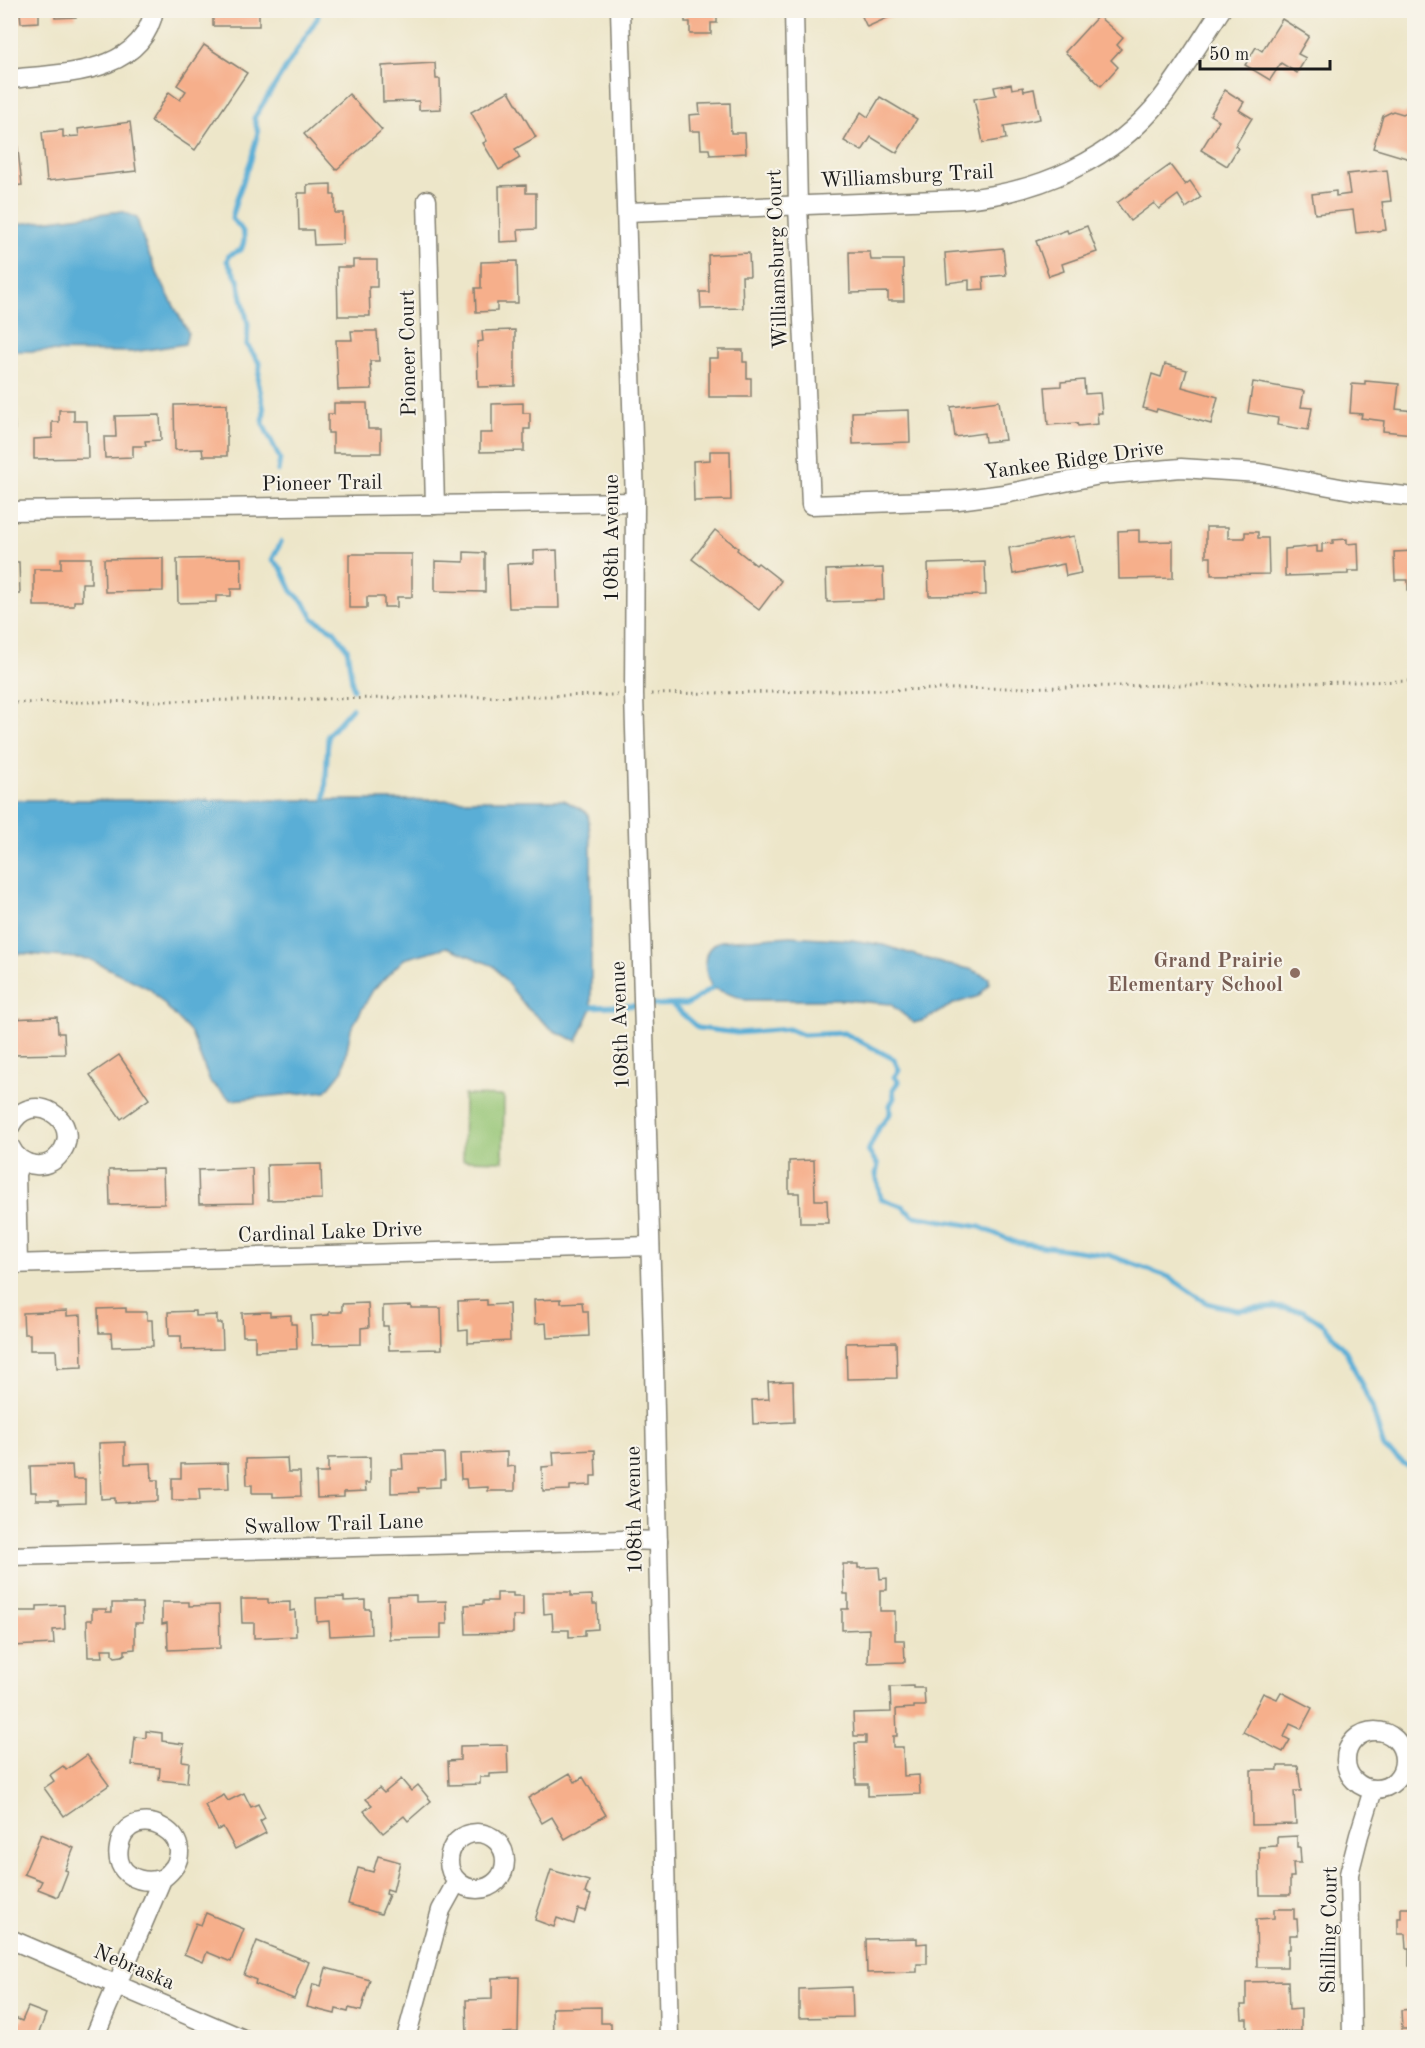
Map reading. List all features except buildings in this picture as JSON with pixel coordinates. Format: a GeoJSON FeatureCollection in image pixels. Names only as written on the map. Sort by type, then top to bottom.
{"type":"FeatureCollection","features":[{"type":"Feature","properties":{"kind":"street"},"geometry":{"type":"LineString","coordinates":[[10,79],[79,72],[115,62],[144,38],[154,10]]}},
{"type":"Feature","properties":{"kind":"street","name":"108th Avenue"},"geometry":{"type":"LineString","coordinates":[[620,10],[635,502],[634,695],[658,1541],[669,2037]]}},
{"type":"Feature","properties":{"kind":"street","name":"Williamsburg Court"},"geometry":{"type":"LineString","coordinates":[[794,10],[798,205],[811,505]]}},
{"type":"Feature","properties":{"kind":"street","name":"Williamsburg Trail"},"geometry":{"type":"LineString","coordinates":[[627,212],[989,197],[1031,186],[1066,173],[1107,149],[1136,126],[1161,99],[1221,10]]}},
{"type":"Feature","properties":{"kind":"street","name":"Pioneer Court"},"geometry":{"type":"LineString","coordinates":[[427,200],[435,505]]}},
{"type":"Feature","properties":{"kind":"street","name":"Yankee Ridge Drive"},"geometry":{"type":"LineString","coordinates":[[811,505],[958,500],[1004,494],[1100,475],[1181,468],[1259,473],[1351,490],[1414,497]]}},
{"type":"Feature","properties":{"kind":"street","name":"Pioneer Trail"},"geometry":{"type":"LineString","coordinates":[[10,511],[635,502]]}},
{"type":"Feature","properties":{"kind":"street"},"geometry":{"type":"LineString","coordinates":[[10,1127],[16,1117],[23,1112],[41,1108],[50,1110],[57,1116],[66,1131],[64,1150],[49,1163],[39,1166],[30,1165],[16,1153]]}},
{"type":"Feature","properties":{"kind":"street"},"geometry":{"type":"LineString","coordinates":[[14,1264],[16,1153]]}},
{"type":"Feature","properties":{"kind":"street","name":"Cardinal Lake Drive"},"geometry":{"type":"LineString","coordinates":[[14,1264],[650,1246]]}},
{"type":"Feature","properties":{"kind":"street","name":"Swallow Trail Lane"},"geometry":{"type":"LineString","coordinates":[[10,1556],[658,1541]]}},
{"type":"Feature","properties":{"kind":"street","name":"Shilling Court"},"geometry":{"type":"LineString","coordinates":[[1352,2037],[1349,1874],[1374,1790]]}},
{"type":"Feature","properties":{"kind":"street"},"geometry":{"type":"LineString","coordinates":[[94,2037],[162,1879]]}},
{"type":"Feature","properties":{"kind":"street"},"geometry":{"type":"LineString","coordinates":[[406,2037],[441,1910],[457,1881]]}},
{"type":"Feature","properties":{"kind":"street","name":"Nebraska"},"geometry":{"type":"LineString","coordinates":[[10,1939],[241,2037]]}},
{"type":"Feature","properties":{"kind":"path"},"geometry":{"type":"LineString","coordinates":[[10,703],[1414,681]]}},
{"type":"Feature","properties":{"kind":"green space"},"geometry":{"type":"Polygon","coordinates":[[[464,1095],[504,1096],[503,1161],[463,1160],[464,1095]]]}},
{"type":"Feature","properties":{"kind":"water"},"geometry":{"type":"Polygon","coordinates":[[[122,211],[137,218],[152,262],[188,332],[185,344],[133,352],[11,351],[11,225],[122,211]]]}},
{"type":"Feature","properties":{"kind":"water"},"geometry":{"type":"Polygon","coordinates":[[[11,800],[564,800],[588,813],[591,846],[591,1010],[577,1041],[554,1031],[527,1008],[494,966],[447,947],[404,959],[373,990],[351,1029],[343,1070],[326,1091],[231,1100],[210,1082],[191,1033],[150,989],[89,959],[15,953],[11,955],[11,800]]]}},
{"type":"Feature","properties":{"kind":"water"},"geometry":{"type":"Polygon","coordinates":[[[790,936],[852,940],[883,945],[944,964],[970,969],[989,978],[989,984],[979,996],[953,1004],[925,1020],[914,1023],[890,1004],[844,1000],[746,1000],[712,988],[705,961],[706,954],[714,944],[721,941],[790,936]]]}},
{"type":"Feature","properties":{"kind":"waterway"},"geometry":{"type":"LineString","coordinates":[[278,471],[280,459],[263,424],[264,410],[258,381],[260,364],[247,345],[248,324],[238,280],[227,261],[229,255],[241,250],[244,240],[242,229],[232,219],[258,132],[254,118],[318,17],[318,10]]}},
{"type":"Feature","properties":{"kind":"waterway"},"geometry":{"type":"LineString","coordinates":[[281,542],[272,560],[281,568],[292,591],[305,604],[313,618],[334,631],[347,648],[353,689]]}},
{"type":"Feature","properties":{"kind":"waterway"},"geometry":{"type":"LineString","coordinates":[[325,798],[328,735],[352,708]]}},
{"type":"Feature","properties":{"kind":"waterway"},"geometry":{"type":"LineString","coordinates":[[584,1007],[688,1004],[712,988]]}},
{"type":"Feature","properties":{"kind":"waterway"},"geometry":{"type":"LineString","coordinates":[[672,1005],[698,1028],[737,1033],[789,1029],[803,1035],[844,1033],[894,1059],[899,1070],[894,1077],[899,1082],[893,1090],[894,1098],[890,1105],[890,1114],[880,1126],[868,1151],[878,1165],[876,1174],[881,1199],[902,1206],[914,1216],[980,1227],[1017,1243],[1109,1255],[1169,1277],[1207,1303],[1237,1310],[1275,1307],[1303,1311],[1324,1325],[1346,1351],[1372,1407],[1384,1448],[1414,1471]]}},
{"type":"Feature","properties":{"kind":"place","name":"Grand Prairie Elementary School"},"geometry":{"type":"Point","coordinates":[1295,973]}}]}
